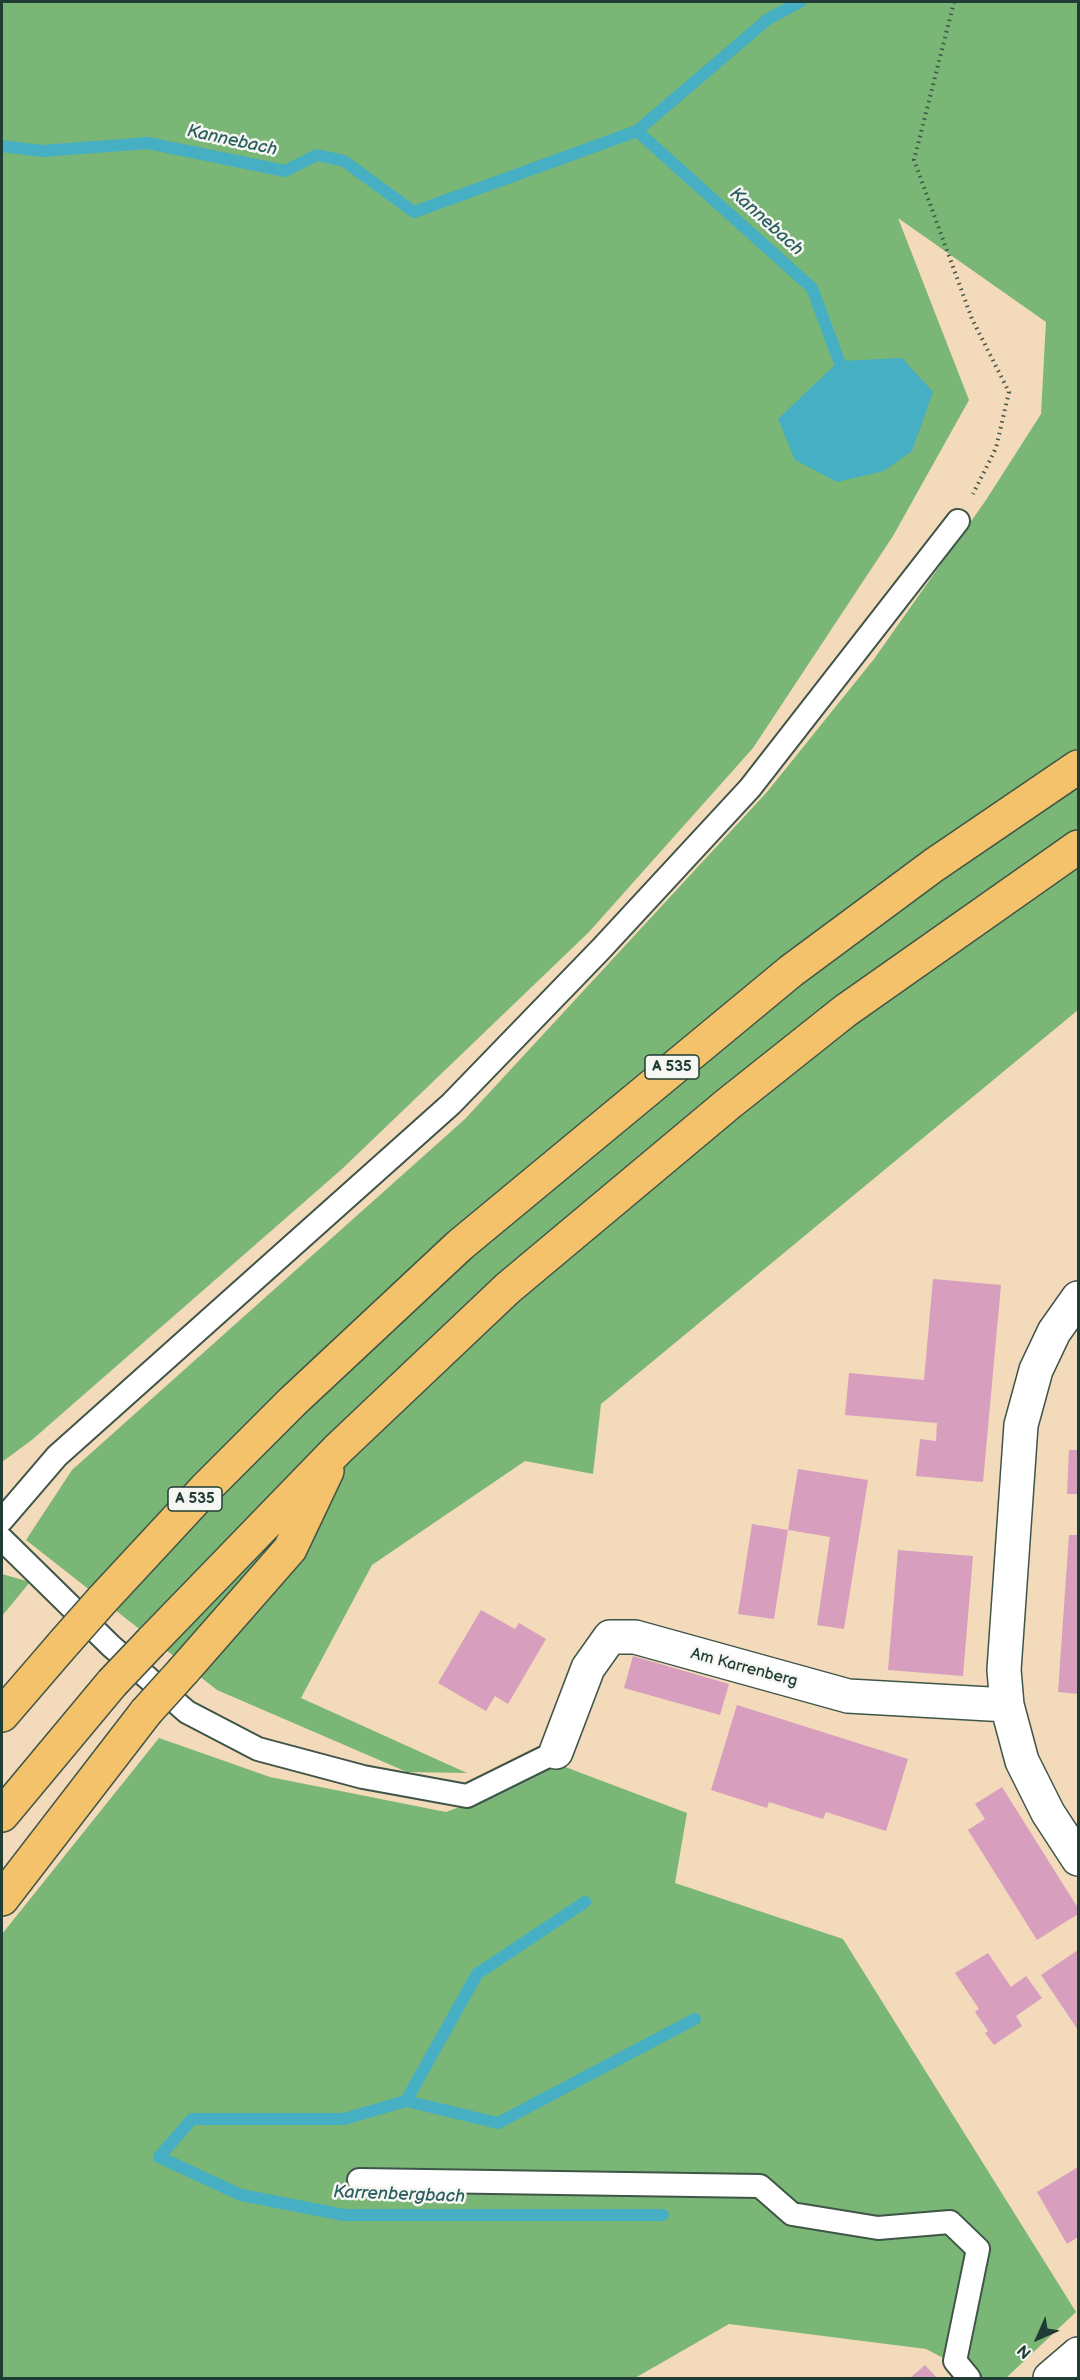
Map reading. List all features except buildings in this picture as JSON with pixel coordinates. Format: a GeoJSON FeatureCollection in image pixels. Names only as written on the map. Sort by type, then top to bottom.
{"type":"FeatureCollection","features":[{"type":"Feature","properties":{"kind":"highway","name":"A 535"},"geometry":{"type":"LineString","coordinates":[[2,1715],[102,1600],[205,1489],[292,1402],[460,1245],[791,971],[934,865],[1078,767]]}},
{"type":"Feature","properties":{"kind":"highway"},"geometry":{"type":"LineString","coordinates":[[2,1815],[112,1683],[151,1642],[338,1449],[508,1288],[728,1104],[845,1011],[1078,847]]}},
{"type":"Feature","properties":{"kind":"highway"},"geometry":{"type":"LineString","coordinates":[[2,1899],[146,1712],[290,1549],[338,1449]]}},
{"type":"Feature","properties":{"kind":"street"},"geometry":{"type":"LineString","coordinates":[[1078,1298],[1054,1332],[1036,1370],[1022,1425],[1004,1670],[1006,1705],[1022,1761],[1048,1813],[1078,1859]]}},
{"type":"Feature","properties":{"kind":"street","name":"Am Karrenberg"},"geometry":{"type":"LineString","coordinates":[[556,1752],[588,1668],[610,1637],[635,1637],[848,1696],[1006,1705]]}},
{"type":"Feature","properties":{"kind":"street"},"geometry":{"type":"LineString","coordinates":[[1050,2379],[1078,2355]]}},
{"type":"Feature","properties":{"kind":"street"},"geometry":{"type":"LineString","coordinates":[[1074,2379],[1078,2364]]}},
{"type":"Feature","properties":{"kind":"lane"},"geometry":{"type":"LineString","coordinates":[[2,1520],[57,1456],[451,1104],[592,958],[750,788],[958,521]]}},
{"type":"Feature","properties":{"kind":"lane"},"geometry":{"type":"LineString","coordinates":[[2,1539],[111,1646],[187,1712],[258,1749],[363,1777],[467,1796],[556,1752]]}},
{"type":"Feature","properties":{"kind":"lane"},"geometry":{"type":"LineString","coordinates":[[359,2180],[760,2186],[792,2214],[878,2228],[950,2222],[978,2249],[955,2361],[969,2379]]}},
{"type":"Feature","properties":{"kind":"path"},"geometry":{"type":"LineString","coordinates":[[954,2],[914,160],[972,320],[1009,392],[996,448],[958,521]]}},
{"type":"Feature","properties":{"kind":"green space"},"geometry":{"type":"Polygon","coordinates":[[[2,2],[1078,2],[1078,1010],[601,1404],[593,1474],[525,1461],[372,1565],[301,1698],[467,1773],[407,1772],[217,1690],[26,1540],[72,1470],[465,1119],[767,792],[874,659],[986,500],[1041,414],[1046,322],[898,218],[969,400],[893,536],[753,748],[589,932],[342,1169],[33,1439],[2,1462],[2,2]]]}},
{"type":"Feature","properties":{"kind":"green space"},"geometry":{"type":"Polygon","coordinates":[[[2,1574],[30,1582],[2,1616],[2,1574]]]}},
{"type":"Feature","properties":{"kind":"green space"},"geometry":{"type":"Polygon","coordinates":[[[159,1738],[270,1777],[446,1812],[507,1790],[552,1762],[687,1813],[675,1883],[843,1939],[1076,2312],[1006,2378],[982,2378],[926,2349],[729,2324],[635,2378],[2,2378],[2,1934],[159,1738]]]}},
{"type":"Feature","properties":{"kind":"water"},"geometry":{"type":"Polygon","coordinates":[[[902,358],[933,392],[912,451],[884,471],[837,482],[795,460],[778,419],[839,361],[902,358]]]}},
{"type":"Feature","properties":{"kind":"waterway","name":"Kannebach"},"geometry":{"type":"LineString","coordinates":[[2,146],[42,151],[148,143],[285,171],[317,155],[344,161],[414,212],[637,131],[768,19],[800,2]]}},
{"type":"Feature","properties":{"kind":"waterway","name":"Kannebach"},"geometry":{"type":"LineString","coordinates":[[637,131],[812,288],[839,361]]}},
{"type":"Feature","properties":{"kind":"waterway","name":"Karrenbergbach"},"geometry":{"type":"LineString","coordinates":[[585,1902],[477,1974],[406,2101],[344,2119],[192,2119],[159,2157],[241,2195],[344,2215],[663,2215]]}},
{"type":"Feature","properties":{"kind":"waterway","name":"Karrenbergbach"},"geometry":{"type":"LineString","coordinates":[[406,2101],[498,2123],[695,2019]]}}]}
